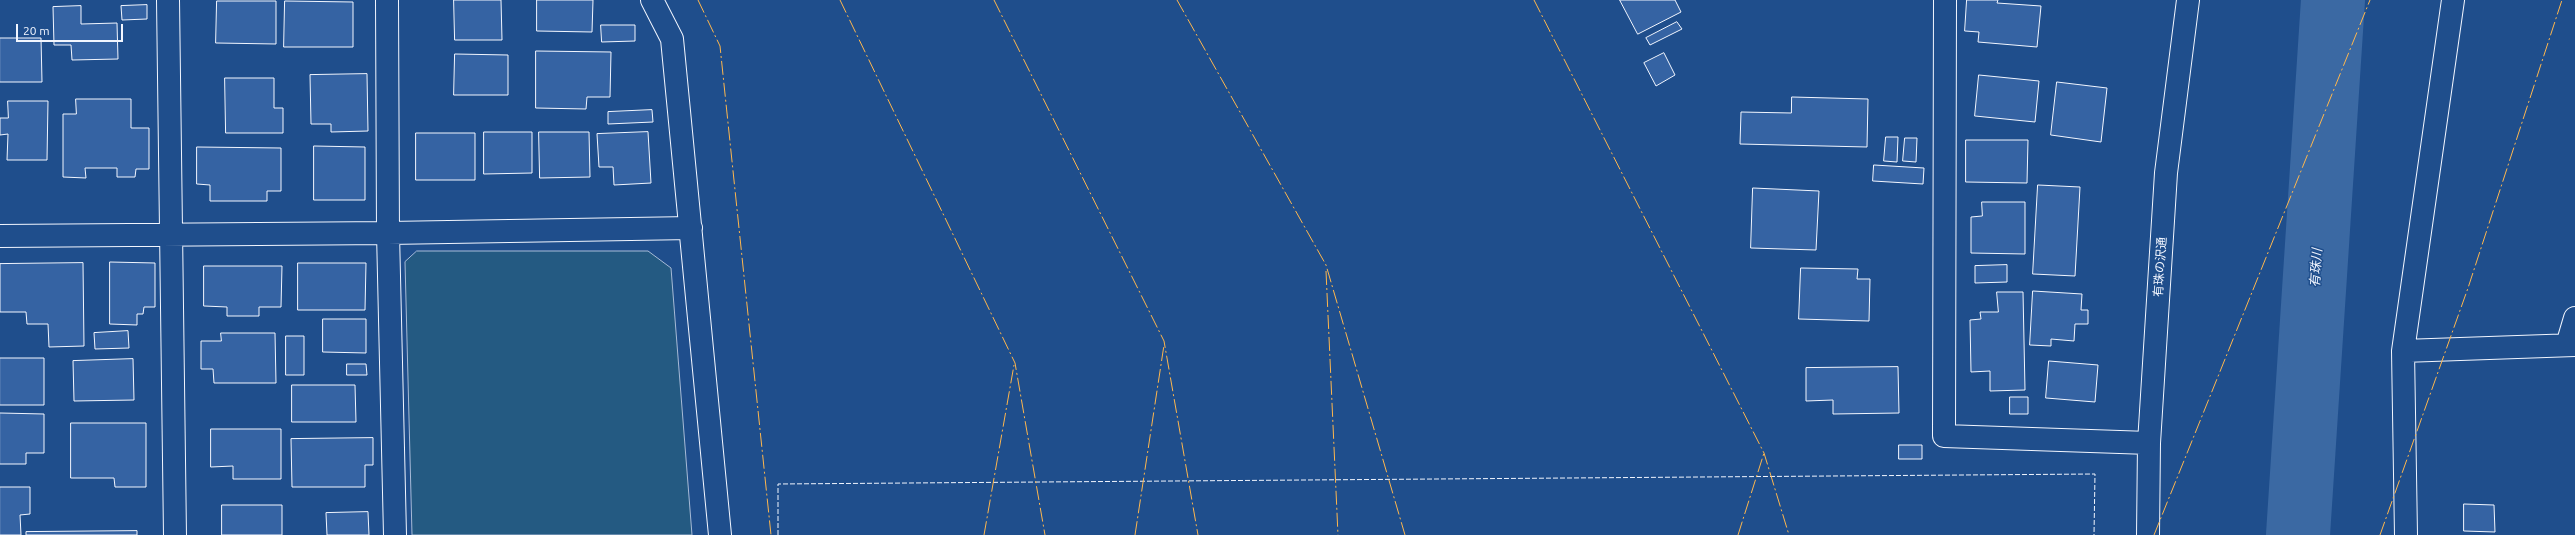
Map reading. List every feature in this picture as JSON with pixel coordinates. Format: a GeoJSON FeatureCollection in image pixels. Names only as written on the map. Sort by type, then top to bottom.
{"type":"FeatureCollection","features":[{"type":"Feature","properties":{"kind":"street"},"geometry":{"type":"LineString","coordinates":[[168,0],[175,535]]}},
{"type":"Feature","properties":{"kind":"street"},"geometry":{"type":"LineString","coordinates":[[387,0],[388,233],[395,535]]}},
{"type":"Feature","properties":{"kind":"street"},"geometry":{"type":"LineString","coordinates":[[652,0],[672,39],[720,535]]}},
{"type":"Feature","properties":{"kind":"street"},"geometry":{"type":"LineString","coordinates":[[1945,0],[1944,436],[2149,443]]}},
{"type":"Feature","properties":{"kind":"street","name":"有珠の沢通"},"geometry":{"type":"LineString","coordinates":[[2148,535],[2149,443],[2166,173],[2188,0]]}},
{"type":"Feature","properties":{"kind":"street"},"geometry":{"type":"LineString","coordinates":[[2406,535],[2403,351],[2453,0]]}},
{"type":"Feature","properties":{"kind":"street"},"geometry":{"type":"LineString","coordinates":[[0,236],[388,233],[691,228]]}},
{"type":"Feature","properties":{"kind":"street"},"geometry":{"type":"LineString","coordinates":[[2403,351],[2571,345],[2575,318]]}},
{"type":"Feature","properties":{"kind":"shaded area"},"geometry":{"type":"Polygon","coordinates":[[[417,251],[648,251],[671,268],[692,535],[412,535],[405,262],[417,251]]]}},
{"type":"Feature","properties":{"kind":"building"},"geometry":{"type":"Polygon","coordinates":[[[454,0],[501,0],[502,40],[455,40],[454,0]]]}},
{"type":"Feature","properties":{"kind":"building"},"geometry":{"type":"Polygon","coordinates":[[[537,0],[593,0],[592,32],[537,31],[537,0]]]}},
{"type":"Feature","properties":{"kind":"building"},"geometry":{"type":"Polygon","coordinates":[[[1620,0],[1675,0],[1681,12],[1638,34],[1620,0]]]}},
{"type":"Feature","properties":{"kind":"building"},"geometry":{"type":"Polygon","coordinates":[[[1967,0],[1998,0],[1997,3],[2041,6],[2037,47],[1978,42],[1979,32],[1965,31],[1967,0]]]}},
{"type":"Feature","properties":{"kind":"building"},"geometry":{"type":"Polygon","coordinates":[[[217,1],[276,1],[276,44],[216,43],[217,1]]]}},
{"type":"Feature","properties":{"kind":"building"},"geometry":{"type":"Polygon","coordinates":[[[285,1],[353,2],[353,47],[284,47],[285,1]]]}},
{"type":"Feature","properties":{"kind":"building"},"geometry":{"type":"Polygon","coordinates":[[[147,5],[147,19],[122,20],[121,6],[147,5]]]}},
{"type":"Feature","properties":{"kind":"building"},"geometry":{"type":"Polygon","coordinates":[[[81,6],[81,24],[117,23],[118,59],[72,60],[71,45],[54,45],[53,7],[81,6]]]}},
{"type":"Feature","properties":{"kind":"building"},"geometry":{"type":"Polygon","coordinates":[[[1677,22],[1682,29],[1650,45],[1646,38],[1677,22]]]}},
{"type":"Feature","properties":{"kind":"building"},"geometry":{"type":"Polygon","coordinates":[[[601,25],[635,25],[635,41],[602,42],[601,25]]]}},
{"type":"Feature","properties":{"kind":"building"},"geometry":{"type":"Polygon","coordinates":[[[0,38],[41,38],[42,82],[0,82],[0,38]]]}},
{"type":"Feature","properties":{"kind":"building"},"geometry":{"type":"Polygon","coordinates":[[[536,51],[611,52],[610,97],[587,97],[586,109],[536,108],[536,51]]]}},
{"type":"Feature","properties":{"kind":"building"},"geometry":{"type":"Polygon","coordinates":[[[1664,53],[1675,75],[1656,86],[1644,63],[1664,53]]]}},
{"type":"Feature","properties":{"kind":"building"},"geometry":{"type":"Polygon","coordinates":[[[455,54],[508,55],[508,95],[454,95],[455,54]]]}},
{"type":"Feature","properties":{"kind":"building"},"geometry":{"type":"Polygon","coordinates":[[[367,74],[368,131],[331,132],[331,124],[311,124],[310,75],[367,74]]]}},
{"type":"Feature","properties":{"kind":"building"},"geometry":{"type":"Polygon","coordinates":[[[1979,75],[2039,81],[2035,122],[1975,116],[1979,75]]]}},
{"type":"Feature","properties":{"kind":"building"},"geometry":{"type":"Polygon","coordinates":[[[225,78],[274,78],[274,108],[283,108],[283,133],[226,133],[225,78]]]}},
{"type":"Feature","properties":{"kind":"building"},"geometry":{"type":"Polygon","coordinates":[[[2057,82],[2107,88],[2101,142],[2051,135],[2057,82]]]}},
{"type":"Feature","properties":{"kind":"building"},"geometry":{"type":"Polygon","coordinates":[[[1792,97],[1868,99],[1867,147],[1740,144],[1741,112],[1791,113],[1792,97]]]}},
{"type":"Feature","properties":{"kind":"building"},"geometry":{"type":"Polygon","coordinates":[[[76,99],[131,99],[131,128],[149,128],[149,169],[136,169],[135,177],[117,177],[117,168],[85,168],[86,178],[63,177],[63,114],[76,114],[76,99]]]}},
{"type":"Feature","properties":{"kind":"building"},"geometry":{"type":"Polygon","coordinates":[[[8,101],[48,101],[47,160],[7,160],[8,134],[0,135],[0,118],[8,118],[8,101]]]}},
{"type":"Feature","properties":{"kind":"building"},"geometry":{"type":"Polygon","coordinates":[[[652,110],[653,122],[608,124],[608,112],[652,110]]]}},
{"type":"Feature","properties":{"kind":"building"},"geometry":{"type":"Polygon","coordinates":[[[484,132],[532,132],[532,173],[484,174],[484,132]]]}},
{"type":"Feature","properties":{"kind":"building"},"geometry":{"type":"Polygon","coordinates":[[[539,132],[589,132],[590,177],[540,178],[539,132]]]}},
{"type":"Feature","properties":{"kind":"building"},"geometry":{"type":"Polygon","coordinates":[[[648,132],[651,183],[614,185],[613,167],[599,167],[597,134],[648,132]]]}},
{"type":"Feature","properties":{"kind":"building"},"geometry":{"type":"Polygon","coordinates":[[[416,133],[475,133],[475,180],[416,180],[416,133]]]}},
{"type":"Feature","properties":{"kind":"building"},"geometry":{"type":"Polygon","coordinates":[[[1886,137],[1898,137],[1897,162],[1884,161],[1886,137]]]}},
{"type":"Feature","properties":{"kind":"building"},"geometry":{"type":"Polygon","coordinates":[[[1905,138],[1917,138],[1916,162],[1903,161],[1905,138]]]}},
{"type":"Feature","properties":{"kind":"building"},"geometry":{"type":"Polygon","coordinates":[[[1966,140],[2028,140],[2027,183],[1966,182],[1966,140]]]}},
{"type":"Feature","properties":{"kind":"building"},"geometry":{"type":"Polygon","coordinates":[[[314,146],[365,147],[365,200],[314,200],[314,146]]]}},
{"type":"Feature","properties":{"kind":"building"},"geometry":{"type":"Polygon","coordinates":[[[197,147],[281,148],[281,191],[267,191],[267,201],[210,201],[210,185],[197,184],[197,147]]]}},
{"type":"Feature","properties":{"kind":"building"},"geometry":{"type":"Polygon","coordinates":[[[1874,165],[1924,168],[1923,184],[1873,181],[1874,165]]]}},
{"type":"Feature","properties":{"kind":"building"},"geometry":{"type":"Polygon","coordinates":[[[2038,185],[2080,187],[2075,276],[2033,274],[2038,185]]]}},
{"type":"Feature","properties":{"kind":"building"},"geometry":{"type":"Polygon","coordinates":[[[1753,188],[1819,191],[1816,250],[1751,248],[1753,188]]]}},
{"type":"Feature","properties":{"kind":"building"},"geometry":{"type":"Polygon","coordinates":[[[1982,202],[2025,202],[2025,254],[1971,253],[1971,217],[1982,216],[1982,202]]]}},
{"type":"Feature","properties":{"kind":"building"},"geometry":{"type":"Polygon","coordinates":[[[110,262],[155,263],[155,307],[144,307],[143,314],[137,314],[137,325],[110,324],[110,262]]]}},
{"type":"Feature","properties":{"kind":"building"},"geometry":{"type":"Polygon","coordinates":[[[83,263],[84,346],[49,347],[48,324],[27,324],[26,312],[0,312],[0,264],[83,263]]]}},
{"type":"Feature","properties":{"kind":"building"},"geometry":{"type":"Polygon","coordinates":[[[298,263],[366,263],[365,310],[298,310],[298,263]]]}},
{"type":"Feature","properties":{"kind":"building"},"geometry":{"type":"Polygon","coordinates":[[[2007,265],[2007,282],[1975,283],[1975,266],[2007,265]]]}},
{"type":"Feature","properties":{"kind":"building"},"geometry":{"type":"Polygon","coordinates":[[[204,266],[282,266],[281,307],[259,307],[259,316],[227,316],[227,307],[204,306],[204,266]]]}},
{"type":"Feature","properties":{"kind":"building"},"geometry":{"type":"Polygon","coordinates":[[[1801,268],[1858,269],[1857,279],[1870,279],[1869,321],[1799,319],[1801,268]]]}},
{"type":"Feature","properties":{"kind":"building"},"geometry":{"type":"Polygon","coordinates":[[[2033,291],[2082,294],[2081,310],[2088,310],[2088,324],[2075,324],[2074,341],[2051,339],[2051,346],[2030,345],[2033,291]]]}},
{"type":"Feature","properties":{"kind":"building"},"geometry":{"type":"Polygon","coordinates":[[[1997,292],[2023,292],[2025,390],[1990,391],[1990,371],[1971,372],[1970,320],[1981,319],[1980,312],[1998,312],[1997,292]]]}},
{"type":"Feature","properties":{"kind":"building"},"geometry":{"type":"Polygon","coordinates":[[[323,319],[366,319],[366,353],[323,352],[323,319]]]}},
{"type":"Feature","properties":{"kind":"building"},"geometry":{"type":"Polygon","coordinates":[[[128,331],[129,348],[95,349],[94,333],[128,331]]]}},
{"type":"Feature","properties":{"kind":"building"},"geometry":{"type":"Polygon","coordinates":[[[221,333],[275,333],[276,383],[214,383],[213,369],[201,369],[201,341],[221,341],[221,333]]]}},
{"type":"Feature","properties":{"kind":"building"},"geometry":{"type":"Polygon","coordinates":[[[286,336],[304,336],[304,375],[286,375],[286,336]]]}},
{"type":"Feature","properties":{"kind":"building"},"geometry":{"type":"Polygon","coordinates":[[[0,358],[44,358],[44,405],[0,405],[0,358]]]}},
{"type":"Feature","properties":{"kind":"building"},"geometry":{"type":"Polygon","coordinates":[[[133,359],[134,400],[74,401],[73,361],[133,359]]]}},
{"type":"Feature","properties":{"kind":"building"},"geometry":{"type":"Polygon","coordinates":[[[2049,361],[2098,365],[2095,402],[2046,398],[2049,361]]]}},
{"type":"Feature","properties":{"kind":"building"},"geometry":{"type":"Polygon","coordinates":[[[347,364],[366,364],[367,375],[347,375],[347,364]]]}},
{"type":"Feature","properties":{"kind":"building"},"geometry":{"type":"Polygon","coordinates":[[[1898,367],[1899,413],[1833,414],[1833,400],[1806,401],[1806,368],[1898,367]]]}},
{"type":"Feature","properties":{"kind":"building"},"geometry":{"type":"Polygon","coordinates":[[[292,385],[355,385],[356,422],[292,422],[292,385]]]}},
{"type":"Feature","properties":{"kind":"building"},"geometry":{"type":"Polygon","coordinates":[[[2010,397],[2028,397],[2028,414],[2010,414],[2010,397]]]}},
{"type":"Feature","properties":{"kind":"building"},"geometry":{"type":"Polygon","coordinates":[[[0,413],[44,414],[44,453],[26,453],[26,464],[0,464],[0,413]]]}},
{"type":"Feature","properties":{"kind":"building"},"geometry":{"type":"Polygon","coordinates":[[[71,423],[146,423],[146,487],[115,487],[114,478],[71,478],[71,423]]]}},
{"type":"Feature","properties":{"kind":"building"},"geometry":{"type":"Polygon","coordinates":[[[211,429],[281,429],[281,479],[233,479],[233,466],[211,467],[211,429]]]}},
{"type":"Feature","properties":{"kind":"building"},"geometry":{"type":"Polygon","coordinates":[[[373,438],[373,465],[365,465],[365,487],[292,487],[291,439],[373,438]]]}},
{"type":"Feature","properties":{"kind":"building"},"geometry":{"type":"Polygon","coordinates":[[[1899,445],[1922,445],[1922,459],[1899,459],[1899,445]]]}},
{"type":"Feature","properties":{"kind":"building"},"geometry":{"type":"Polygon","coordinates":[[[0,487],[30,487],[30,514],[20,515],[21,535],[0,535],[0,487]]]}},
{"type":"Feature","properties":{"kind":"building"},"geometry":{"type":"Polygon","coordinates":[[[2464,504],[2494,505],[2495,532],[2464,531],[2464,504]]]}},
{"type":"Feature","properties":{"kind":"building"},"geometry":{"type":"Polygon","coordinates":[[[222,505],[282,505],[282,535],[222,535],[222,505]]]}},
{"type":"Feature","properties":{"kind":"building"},"geometry":{"type":"Polygon","coordinates":[[[368,512],[369,535],[327,535],[326,513],[368,512]]]}},
{"type":"Feature","properties":{"kind":"building"},"geometry":{"type":"Polygon","coordinates":[[[137,531],[137,535],[26,535],[26,532],[137,531]]]}},
{"type":"Feature","properties":{"kind":"waterway","name":"有珠川"},"geometry":{"type":"LineString","coordinates":[[2298,535],[2333,0]]}},
{"type":"Feature","properties":{"kind":"fence"},"geometry":{"type":"LineString","coordinates":[[778,535],[778,484],[2095,474],[2094,535]]}},
{"type":"Feature","properties":{"kind":"power"},"geometry":{"type":"LineString","coordinates":[[698,0],[720,46],[771,535]]}},
{"type":"Feature","properties":{"kind":"power"},"geometry":{"type":"LineString","coordinates":[[840,0],[1015,363],[1045,535]]}},
{"type":"Feature","properties":{"kind":"power"},"geometry":{"type":"LineString","coordinates":[[994,0],[1164,341],[1198,535]]}},
{"type":"Feature","properties":{"kind":"power"},"geometry":{"type":"LineString","coordinates":[[1177,0],[1326,265],[1405,535]]}},
{"type":"Feature","properties":{"kind":"power"},"geometry":{"type":"LineString","coordinates":[[1534,0],[1764,453],[1789,535]]}},
{"type":"Feature","properties":{"kind":"power"},"geometry":{"type":"LineString","coordinates":[[2154,535],[2370,0]]}},
{"type":"Feature","properties":{"kind":"power"},"geometry":{"type":"LineString","coordinates":[[2380,535],[2468,288],[2562,0]]}},
{"type":"Feature","properties":{"kind":"power"},"geometry":{"type":"LineString","coordinates":[[1326,271],[1338,535]]}},
{"type":"Feature","properties":{"kind":"power"},"geometry":{"type":"LineString","coordinates":[[1135,535],[1164,345]]}},
{"type":"Feature","properties":{"kind":"power"},"geometry":{"type":"LineString","coordinates":[[984,535],[1014,365]]}},
{"type":"Feature","properties":{"kind":"power"},"geometry":{"type":"LineString","coordinates":[[1738,535],[1764,453]]}}]}
